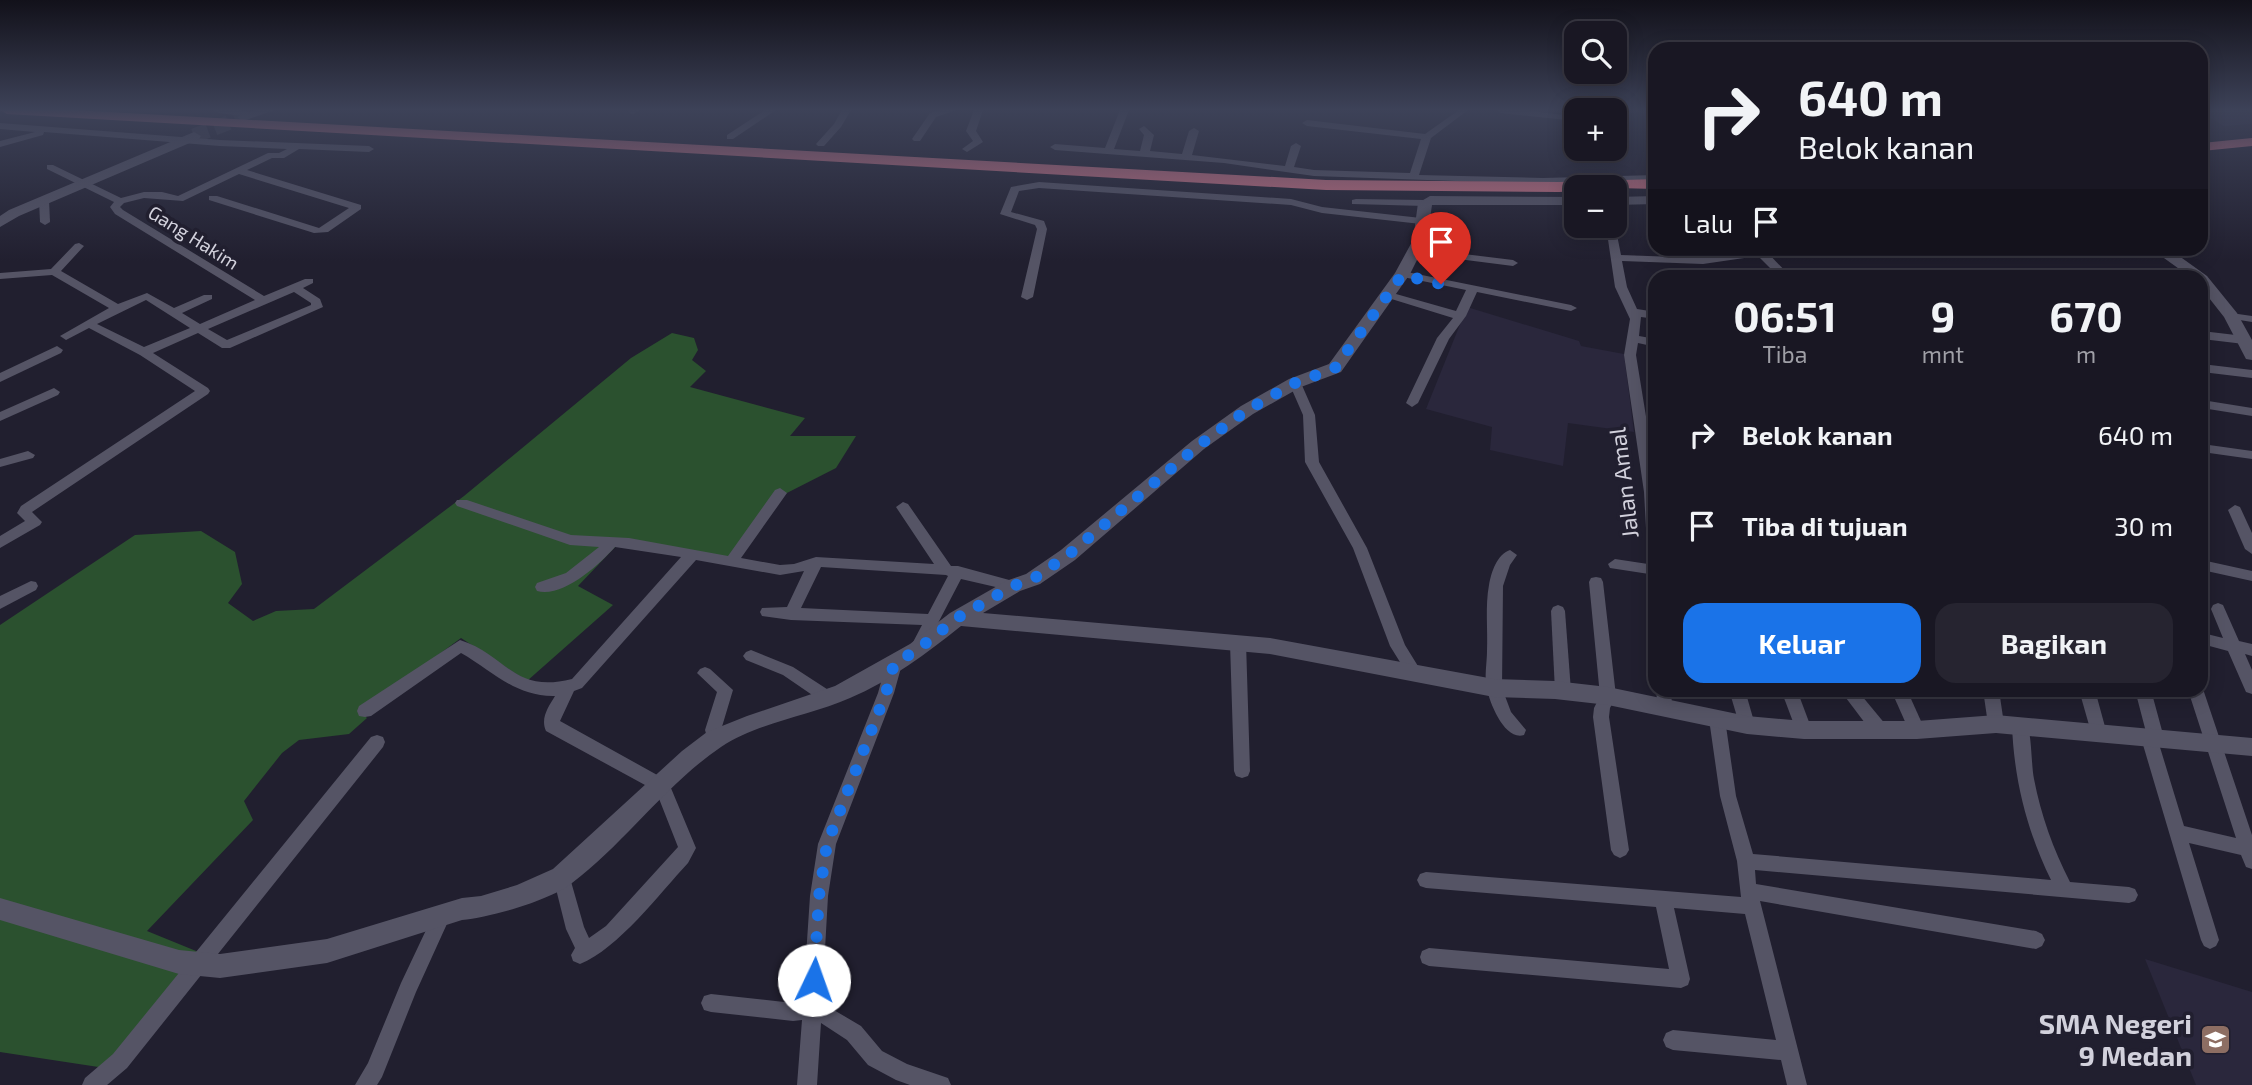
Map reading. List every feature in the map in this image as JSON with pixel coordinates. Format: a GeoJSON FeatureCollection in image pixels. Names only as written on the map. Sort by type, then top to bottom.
{"type":"FeatureCollection","features":[{"type":"Feature","properties":{"kind":"highway"},"geometry":{"type":"LineString","coordinates":[[770,161],[1242,188],[1564,194]]}},
{"type":"Feature","properties":{"kind":"highway"},"geometry":{"type":"LineString","coordinates":[[897,161],[1326,185],[1559,187],[1648,184]]}},
{"type":"Feature","properties":{"kind":"highway"},"geometry":{"type":"LineString","coordinates":[[1627,193],[1648,192]]}},
{"type":"Feature","properties":{"kind":"street"},"geometry":{"type":"LineString","coordinates":[[0,223],[44,200],[136,161]]}},
{"type":"Feature","properties":{"kind":"street"},"geometry":{"type":"LineString","coordinates":[[120,201],[144,195],[179,199],[261,161]]}},
{"type":"Feature","properties":{"kind":"street"},"geometry":{"type":"LineString","coordinates":[[1222,161],[1335,175],[1543,181],[1648,178]]}},
{"type":"Feature","properties":{"kind":"street"},"geometry":{"type":"LineString","coordinates":[[1289,169],[1292,161]]}},
{"type":"Feature","properties":{"kind":"street"},"geometry":{"type":"LineString","coordinates":[[1413,177],[1419,161]]}},
{"type":"Feature","properties":{"kind":"street","name":"Gang Hakim"},"geometry":{"type":"LineString","coordinates":[[50,167],[120,201],[115,207],[120,212],[262,300]]}},
{"type":"Feature","properties":{"kind":"street"},"geometry":{"type":"LineString","coordinates":[[213,198],[318,231],[324,230],[357,207],[240,172]]}},
{"type":"Feature","properties":{"kind":"street"},"geometry":{"type":"LineString","coordinates":[[1027,297],[1042,229],[1040,223],[1033,220],[1005,214],[1018,187],[1039,185],[1291,202],[1463,238]]}},
{"type":"Feature","properties":{"kind":"street"},"geometry":{"type":"LineString","coordinates":[[44,200],[45,222]]}},
{"type":"Feature","properties":{"kind":"street"},"geometry":{"type":"LineString","coordinates":[[0,909],[197,966],[220,967],[327,951],[442,915],[520,895],[562,877],[690,758],[715,740],[755,722],[843,692],[894,664],[917,650],[957,618],[1013,586],[1033,579],[1068,555],[1198,446],[1247,410],[1295,383],[1335,368],[1402,275],[1430,200],[1564,201]]}},
{"type":"Feature","properties":{"kind":"street"},"geometry":{"type":"LineString","coordinates":[[1627,201],[1648,200]]}},
{"type":"Feature","properties":{"kind":"street"},"geometry":{"type":"LineString","coordinates":[[1356,202],[1513,263]]}},
{"type":"Feature","properties":{"kind":"street","name":"Jalan Amal"},"geometry":{"type":"LineString","coordinates":[[1614,238],[1621,287],[1637,325],[1630,355],[1648,472]]}},
{"type":"Feature","properties":{"kind":"street"},"geometry":{"type":"LineString","coordinates":[[54,272],[79,246]]}},
{"type":"Feature","properties":{"kind":"street"},"geometry":{"type":"LineString","coordinates":[[1618,258],[1703,261],[1730,256]]}},
{"type":"Feature","properties":{"kind":"street"},"geometry":{"type":"LineString","coordinates":[[1763,256],[1778,270]]}},
{"type":"Feature","properties":{"kind":"street"},"geometry":{"type":"LineString","coordinates":[[2168,256],[2189,270]]}},
{"type":"Feature","properties":{"kind":"street"},"geometry":{"type":"LineString","coordinates":[[0,276],[54,272],[117,308]]}},
{"type":"Feature","properties":{"kind":"street"},"geometry":{"type":"LineString","coordinates":[[1402,275],[1571,308]]}},
{"type":"Feature","properties":{"kind":"street"},"geometry":{"type":"LineString","coordinates":[[144,352],[199,326],[309,281]]}},
{"type":"Feature","properties":{"kind":"street"},"geometry":{"type":"LineString","coordinates":[[2208,286],[2219,297],[2252,355]]}},
{"type":"Feature","properties":{"kind":"street"},"geometry":{"type":"LineString","coordinates":[[66,336],[117,308],[148,296],[176,311],[226,345],[317,307],[316,301],[294,287]]}},
{"type":"Feature","properties":{"kind":"street"},"geometry":{"type":"LineString","coordinates":[[1412,403],[1443,338],[1460,316],[1473,288]]}},
{"type":"Feature","properties":{"kind":"street"},"geometry":{"type":"LineString","coordinates":[[1389,295],[1460,316]]}},
{"type":"Feature","properties":{"kind":"street"},"geometry":{"type":"LineString","coordinates":[[2208,296],[2219,297]]}},
{"type":"Feature","properties":{"kind":"street"},"geometry":{"type":"LineString","coordinates":[[176,311],[208,297]]}},
{"type":"Feature","properties":{"kind":"street"},"geometry":{"type":"LineString","coordinates":[[1633,312],[1648,315]]}},
{"type":"Feature","properties":{"kind":"street"},"geometry":{"type":"LineString","coordinates":[[2231,316],[2252,319]]}},
{"type":"Feature","properties":{"kind":"street"},"geometry":{"type":"LineString","coordinates":[[0,543],[35,522],[24,513],[26,509],[204,391],[144,352],[89,324]]}},
{"type":"Feature","properties":{"kind":"street"},"geometry":{"type":"LineString","coordinates":[[2208,336],[2244,340]]}},
{"type":"Feature","properties":{"kind":"street"},"geometry":{"type":"LineString","coordinates":[[1633,339],[1648,341]]}},
{"type":"Feature","properties":{"kind":"street"},"geometry":{"type":"LineString","coordinates":[[0,378],[57,350]]}},
{"type":"Feature","properties":{"kind":"street"},"geometry":{"type":"LineString","coordinates":[[2208,369],[2252,374]]}},
{"type":"Feature","properties":{"kind":"street"},"geometry":{"type":"LineString","coordinates":[[1295,383],[1309,415],[1312,462],[1360,548],[1398,646],[1413,671]]}},
{"type":"Feature","properties":{"kind":"street"},"geometry":{"type":"LineString","coordinates":[[0,417],[54,392]]}},
{"type":"Feature","properties":{"kind":"street"},"geometry":{"type":"LineString","coordinates":[[2208,405],[2252,412]]}},
{"type":"Feature","properties":{"kind":"street"},"geometry":{"type":"LineString","coordinates":[[2208,449],[2252,455]]}},
{"type":"Feature","properties":{"kind":"street"},"geometry":{"type":"LineString","coordinates":[[0,463],[28,455]]}},
{"type":"Feature","properties":{"kind":"street"},"geometry":{"type":"LineString","coordinates":[[731,562],[780,493]]}},
{"type":"Feature","properties":{"kind":"street"},"geometry":{"type":"LineString","coordinates":[[462,503],[570,540],[629,543],[780,570],[795,569],[816,562],[952,571],[1013,586]]}},
{"type":"Feature","properties":{"kind":"street"},"geometry":{"type":"LineString","coordinates":[[903,507],[952,571]]}},
{"type":"Feature","properties":{"kind":"street"},"geometry":{"type":"LineString","coordinates":[[2235,510],[2252,549]]}},
{"type":"Feature","properties":{"kind":"street"},"geometry":{"type":"LineString","coordinates":[[541,587],[563,582],[580,573],[610,544]]}},
{"type":"Feature","properties":{"kind":"street"},"geometry":{"type":"LineString","coordinates":[[365,711],[460,646],[520,686],[545,690],[577,684],[692,555]]}},
{"type":"Feature","properties":{"kind":"street"},"geometry":{"type":"LineString","coordinates":[[1510,555],[1503,563],[1496,586],[1494,688],[1505,716],[1518,730]]}},
{"type":"Feature","properties":{"kind":"street"},"geometry":{"type":"LineString","coordinates":[[792,614],[816,562]]}},
{"type":"Feature","properties":{"kind":"street"},"geometry":{"type":"LineString","coordinates":[[1615,564],[1648,571]]}},
{"type":"Feature","properties":{"kind":"street"},"geometry":{"type":"LineString","coordinates":[[2208,566],[2252,576]]}},
{"type":"Feature","properties":{"kind":"street"},"geometry":{"type":"LineString","coordinates":[[917,650],[952,571]]}},
{"type":"Feature","properties":{"kind":"street"},"geometry":{"type":"LineString","coordinates":[[1596,582],[1608,696],[1601,708],[1601,717],[1620,850]]}},
{"type":"Feature","properties":{"kind":"street"},"geometry":{"type":"LineString","coordinates":[[0,603],[31,586]]}},
{"type":"Feature","properties":{"kind":"street"},"geometry":{"type":"LineString","coordinates":[[2218,609],[2252,688]]}},
{"type":"Feature","properties":{"kind":"street"},"geometry":{"type":"LineString","coordinates":[[1558,611],[1563,691]]}},
{"type":"Feature","properties":{"kind":"street"},"geometry":{"type":"LineString","coordinates":[[767,612],[932,620]]}},
{"type":"Feature","properties":{"kind":"street"},"geometry":{"type":"LineString","coordinates":[[957,618],[1238,643],[1413,671],[1494,688],[1664,698],[1717,719],[1804,730],[1917,730],[1996,724],[2252,747]]}},
{"type":"Feature","properties":{"kind":"street"},"geometry":{"type":"LineString","coordinates":[[2208,640],[2252,650]]}},
{"type":"Feature","properties":{"kind":"street"},"geometry":{"type":"LineString","coordinates":[[1238,643],[1242,771]]}},
{"type":"Feature","properties":{"kind":"street"},"geometry":{"type":"LineString","coordinates":[[751,656],[788,671],[827,697]]}},
{"type":"Feature","properties":{"kind":"street"},"geometry":{"type":"LineString","coordinates":[[807,1085],[819,896],[827,844],[886,693],[894,664]]}},
{"type":"Feature","properties":{"kind":"street"},"geometry":{"type":"LineString","coordinates":[[705,673],[725,690],[713,730],[715,740]]}},
{"type":"Feature","properties":{"kind":"street"},"geometry":{"type":"LineString","coordinates":[[562,877],[583,953],[612,932],[682,857],[687,848],[662,786],[552,726],[550,721],[569,687]]}},
{"type":"Feature","properties":{"kind":"street"},"geometry":{"type":"LineString","coordinates":[[1739,697],[1747,724]]}},
{"type":"Feature","properties":{"kind":"street"},"geometry":{"type":"LineString","coordinates":[[1792,697],[1804,730]]}},
{"type":"Feature","properties":{"kind":"street"},"geometry":{"type":"LineString","coordinates":[[1854,697],[1880,730]]}},
{"type":"Feature","properties":{"kind":"street"},"geometry":{"type":"LineString","coordinates":[[1902,697],[1917,730]]}},
{"type":"Feature","properties":{"kind":"street"},"geometry":{"type":"LineString","coordinates":[[1992,697],[1996,724]]}},
{"type":"Feature","properties":{"kind":"street"},"geometry":{"type":"LineString","coordinates":[[2089,697],[2099,734]]}},
{"type":"Feature","properties":{"kind":"street"},"geometry":{"type":"LineString","coordinates":[[2144,697],[2177,832],[2210,940]]}},
{"type":"Feature","properties":{"kind":"street"},"geometry":{"type":"LineString","coordinates":[[2198,697],[2251,853]]}},
{"type":"Feature","properties":{"kind":"street"},"geometry":{"type":"LineString","coordinates":[[1717,719],[1728,796],[1746,862],[1750,898],[1797,1085]]}},
{"type":"Feature","properties":{"kind":"street"},"geometry":{"type":"LineString","coordinates":[[2020,726],[2021,758],[2034,817],[2046,852],[2064,888]]}},
{"type":"Feature","properties":{"kind":"street"},"geometry":{"type":"LineString","coordinates":[[92,1085],[120,1061],[377,742]]}},
{"type":"Feature","properties":{"kind":"street"},"geometry":{"type":"LineString","coordinates":[[2177,832],[2251,853]]}},
{"type":"Feature","properties":{"kind":"street"},"geometry":{"type":"LineString","coordinates":[[1746,862],[2129,895]]}},
{"type":"Feature","properties":{"kind":"street"},"geometry":{"type":"LineString","coordinates":[[1426,880],[1662,899],[1750,898],[2036,940]]}},
{"type":"Feature","properties":{"kind":"street"},"geometry":{"type":"LineString","coordinates":[[1429,957],[1681,979],[1662,899]]}},
{"type":"Feature","properties":{"kind":"street"},"geometry":{"type":"LineString","coordinates":[[365,1085],[375,1070],[442,915]]}},
{"type":"Feature","properties":{"kind":"street"},"geometry":{"type":"LineString","coordinates":[[711,1003],[793,1012],[813,1008],[854,1033],[876,1058],[903,1073],[941,1085]]}},
{"type":"Feature","properties":{"kind":"street"},"geometry":{"type":"LineString","coordinates":[[1674,1040],[1787,1051]]}},
{"type":"Feature","properties":{"kind":"shaded area"},"geometry":{"type":"Polygon","coordinates":[[[1467,307],[1579,341],[1581,346],[1624,354],[1634,432],[1568,423],[1563,466],[1490,450],[1492,427],[1426,409],[1467,307]]]}},
{"type":"Feature","properties":{"kind":"shaded area","name":"SMA Negeri 9 Medan"},"geometry":{"type":"Polygon","coordinates":[[[2145,959],[2252,992],[2252,1085],[2196,1085],[2145,959]]]}},
{"type":"Feature","properties":{"kind":"green space"},"geometry":{"type":"Polygon","coordinates":[[[672,333],[694,338],[698,350],[692,360],[706,371],[690,387],[805,418],[790,436],[856,436],[836,468],[781,496],[728,558],[618,544],[578,586],[613,605],[527,681],[461,638],[361,712],[367,718],[349,734],[299,740],[282,753],[244,801],[253,820],[147,931],[201,953],[105,1068],[0,1052],[0,625],[135,535],[201,531],[235,552],[242,584],[228,603],[253,621],[276,611],[314,609],[464,496],[631,358],[672,333]]]}},
{"type":"Feature","properties":{"kind":"place","name":"SMA Negeri 9 Medan"},"geometry":{"type":"Point","coordinates":[2215,1039]}},
{"type":"Feature","properties":{"kind":"route"},"geometry":{"type":"LineString","coordinates":[[814,980],[819,896],[827,844],[886,693],[894,664],[917,650],[957,618],[1013,586],[1033,579],[1068,555],[1198,446],[1247,410],[1295,383],[1335,368],[1402,275],[1441,284]]}}]}
